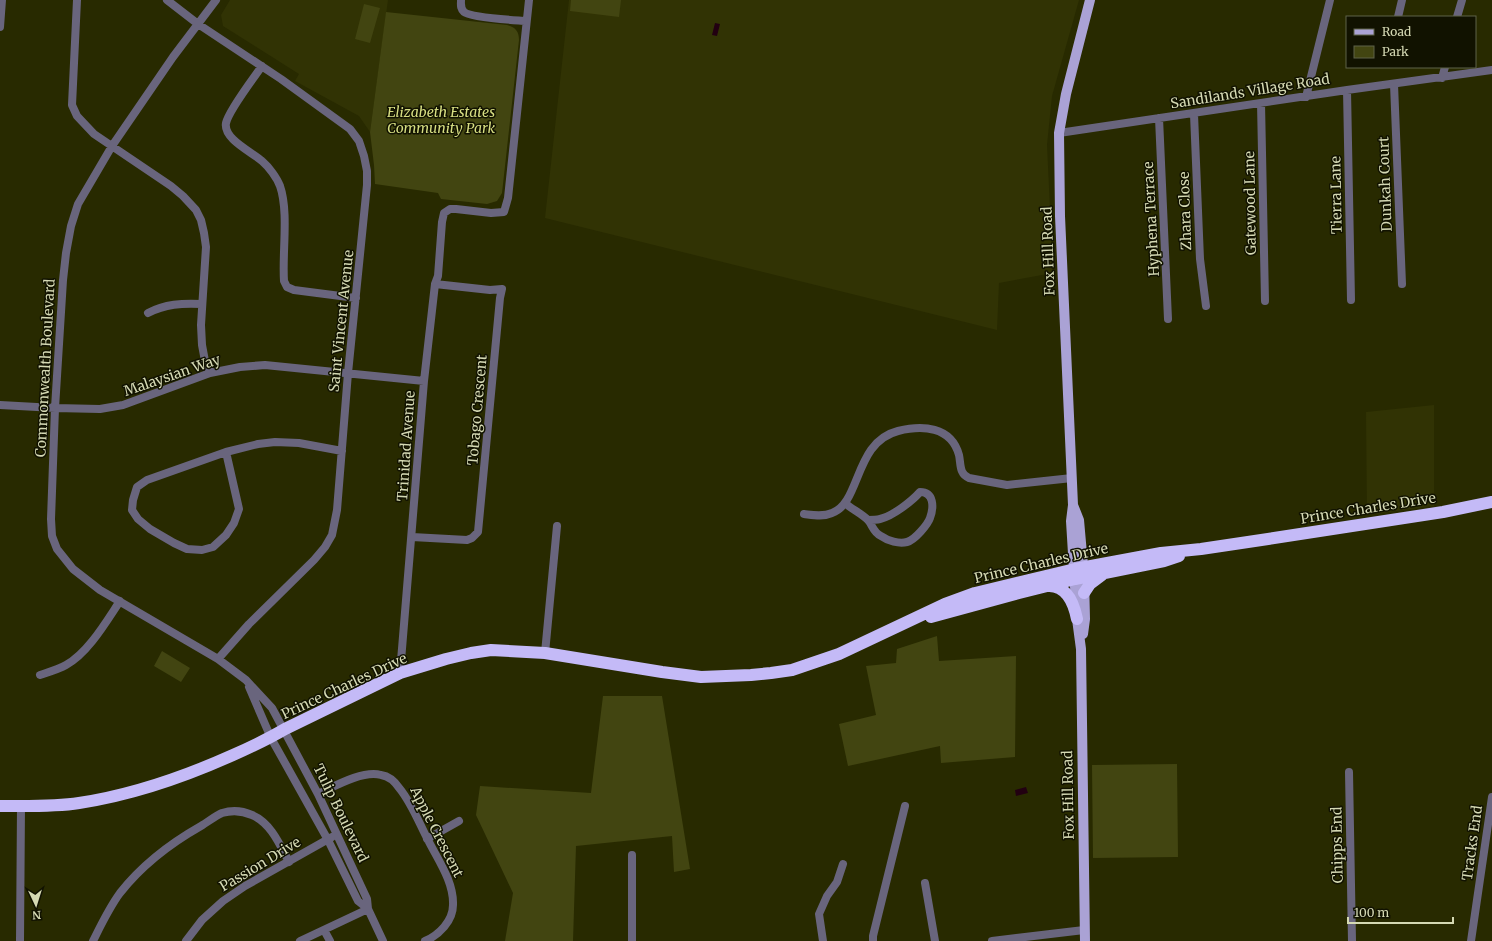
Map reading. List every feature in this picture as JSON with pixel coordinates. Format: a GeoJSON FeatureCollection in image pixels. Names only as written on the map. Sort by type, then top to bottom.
{"type":"FeatureCollection","features":[{"type":"Feature","properties":{"kind":"highway","name":"Prince Charles Drive"},"geometry":{"type":"LineString","coordinates":[[0,806],[78,804],[133,791],[205,767],[271,738],[285,729],[400,673],[446,659],[491,650],[545,653],[701,677],[751,676],[792,670],[839,654],[945,604],[975,593],[1079,573],[1161,553],[1201,549],[1443,512],[1492,502]]}},
{"type":"Feature","properties":{"kind":"highway","name":"Prince Charles Drive"},"geometry":{"type":"LineString","coordinates":[[894,628],[948,612],[1048,586],[1079,573],[1109,572],[1164,561],[1201,549]]}},
{"type":"Feature","properties":{"kind":"highway"},"geometry":{"type":"LineString","coordinates":[[1084,594],[1090,584],[1109,572]]}},
{"type":"Feature","properties":{"kind":"highway"},"geometry":{"type":"LineString","coordinates":[[1048,586],[1058,587],[1067,594],[1075,607],[1077,619]]}},
{"type":"Feature","properties":{"kind":"main road","name":"Fox Hill Road"},"geometry":{"type":"LineString","coordinates":[[1085,941],[1081,649],[1077,619],[1079,520],[1073,505],[1060,216],[1059,133],[1066,94],[1090,0]]}},
{"type":"Feature","properties":{"kind":"main road","name":"Fox Hill Road"},"geometry":{"type":"LineString","coordinates":[[1079,573],[1084,594],[1085,619],[1081,649]]}},
{"type":"Feature","properties":{"kind":"street"},"geometry":{"type":"LineString","coordinates":[[77,0],[72,105],[76,116],[94,134],[171,186],[196,210],[204,233],[206,247],[202,304],[202,345],[205,361],[210,373]]}},
{"type":"Feature","properties":{"kind":"street","name":"Saint Vincent Avenue"},"geometry":{"type":"LineString","coordinates":[[167,0],[198,24],[262,66],[350,129],[359,141],[367,172],[337,510],[332,535],[325,547],[314,560],[249,624],[218,659]]}},
{"type":"Feature","properties":{"kind":"street","name":"Commonwealth Boulevard"},"geometry":{"type":"LineString","coordinates":[[216,0],[173,57],[112,146],[78,204],[71,226],[63,280],[55,408],[51,519],[52,536],[57,549],[73,569],[100,590],[218,659],[246,680],[272,708],[285,729]]}},
{"type":"Feature","properties":{"kind":"street"},"geometry":{"type":"LineString","coordinates":[[461,0],[460,6],[463,11],[472,16],[526,21],[529,0]]}},
{"type":"Feature","properties":{"kind":"street"},"geometry":{"type":"LineString","coordinates":[[1306,97],[1330,0]]}},
{"type":"Feature","properties":{"kind":"street"},"geometry":{"type":"LineString","coordinates":[[1398,16],[1402,0]]}},
{"type":"Feature","properties":{"kind":"street"},"geometry":{"type":"LineString","coordinates":[[1457,16],[1462,0]]}},
{"type":"Feature","properties":{"kind":"street"},"geometry":{"type":"LineString","coordinates":[[0,27],[1,4]]}},
{"type":"Feature","properties":{"kind":"street","name":"Trinidad Avenue"},"geometry":{"type":"LineString","coordinates":[[400,673],[424,382],[435,284],[438,276],[442,222],[444,213],[450,209],[491,213],[504,212],[508,198],[526,21]]}},
{"type":"Feature","properties":{"kind":"street"},"geometry":{"type":"LineString","coordinates":[[262,66],[232,111],[226,122],[226,128],[230,137],[262,161],[280,185],[284,212],[284,281],[287,287],[294,290],[356,298]]}},
{"type":"Feature","properties":{"kind":"street"},"geometry":{"type":"LineString","coordinates":[[1442,78],[1445,68]]}},
{"type":"Feature","properties":{"kind":"street","name":"Sandilands Village Road"},"geometry":{"type":"LineString","coordinates":[[1059,133],[1492,70]]}},
{"type":"Feature","properties":{"kind":"street","name":"Dunkah Court"},"geometry":{"type":"LineString","coordinates":[[1394,84],[1402,284]]}},
{"type":"Feature","properties":{"kind":"street","name":"Tierra Lane"},"geometry":{"type":"LineString","coordinates":[[1347,90],[1351,300]]}},
{"type":"Feature","properties":{"kind":"street","name":"Gatewood Lane"},"geometry":{"type":"LineString","coordinates":[[1261,104],[1265,301]]}},
{"type":"Feature","properties":{"kind":"street","name":"Zhara Close"},"geometry":{"type":"LineString","coordinates":[[1194,114],[1200,259],[1206,306]]}},
{"type":"Feature","properties":{"kind":"street","name":"Hyphena Terrace"},"geometry":{"type":"LineString","coordinates":[[1159,118],[1168,319]]}},
{"type":"Feature","properties":{"kind":"street","name":"Tobago Crescent"},"geometry":{"type":"LineString","coordinates":[[412,537],[467,540],[472,538],[478,532],[502,289],[490,290],[435,284]]}},
{"type":"Feature","properties":{"kind":"street"},"geometry":{"type":"LineString","coordinates":[[148,313],[166,305],[202,304]]}},
{"type":"Feature","properties":{"kind":"street","name":"Malaysian Way"},"geometry":{"type":"LineString","coordinates":[[0,406],[100,409],[123,405],[210,373],[240,366],[265,365],[424,382]]}},
{"type":"Feature","properties":{"kind":"street"},"geometry":{"type":"LineString","coordinates":[[804,514],[832,514],[839,510],[846,504],[860,468],[871,450],[881,440],[893,432],[908,429],[932,429],[940,431],[947,436],[959,454],[961,471],[966,477],[969,478],[1007,485],[1072,478]]}},
{"type":"Feature","properties":{"kind":"street"},"geometry":{"type":"LineString","coordinates":[[226,452],[239,510],[234,523],[226,535],[213,547],[202,550],[187,548],[174,543],[150,529],[138,519],[132,510],[133,500],[137,488],[147,480],[226,452],[258,444],[275,442],[299,443],[342,451]]}},
{"type":"Feature","properties":{"kind":"street"},"geometry":{"type":"LineString","coordinates":[[846,504],[868,520],[874,531],[881,536],[894,542],[908,542],[916,536],[930,519],[932,510],[932,500],[930,494],[920,492],[914,498],[886,517],[868,520]]}},
{"type":"Feature","properties":{"kind":"street"},"geometry":{"type":"LineString","coordinates":[[545,653],[557,526]]}},
{"type":"Feature","properties":{"kind":"street"},"geometry":{"type":"LineString","coordinates":[[40,675],[67,665],[86,649],[103,628],[120,601]]}},
{"type":"Feature","properties":{"kind":"street","name":"Commonwealth Boulevard"},"geometry":{"type":"LineString","coordinates":[[246,680],[271,738]]}},
{"type":"Feature","properties":{"kind":"street","name":"Tulip Boulevard"},"geometry":{"type":"LineString","coordinates":[[285,729],[318,794],[367,899],[368,909],[383,941]]}},
{"type":"Feature","properties":{"kind":"street","name":"Tulip Boulevard"},"geometry":{"type":"LineString","coordinates":[[271,738],[328,840],[358,901],[368,909]]}},
{"type":"Feature","properties":{"kind":"street","name":"Chipps End"},"geometry":{"type":"LineString","coordinates":[[1349,772],[1352,941]]}},
{"type":"Feature","properties":{"kind":"street","name":"Apple Crescent"},"geometry":{"type":"LineString","coordinates":[[318,794],[365,775],[377,774],[388,777],[408,799],[452,888],[454,906],[452,915],[444,927],[436,935],[425,941]]}},
{"type":"Feature","properties":{"kind":"street","name":"Tracks End"},"geometry":{"type":"LineString","coordinates":[[1471,941],[1492,797]]}},
{"type":"Feature","properties":{"kind":"street"},"geometry":{"type":"LineString","coordinates":[[20,806],[20,941]]}},
{"type":"Feature","properties":{"kind":"street"},"geometry":{"type":"LineString","coordinates":[[873,941],[905,806]]}},
{"type":"Feature","properties":{"kind":"street"},"geometry":{"type":"LineString","coordinates":[[93,941],[101,924],[120,894],[138,873],[177,840],[223,813],[237,811],[252,815],[263,822],[269,828],[289,862]]}},
{"type":"Feature","properties":{"kind":"street"},"geometry":{"type":"LineString","coordinates":[[427,839],[459,821]]}},
{"type":"Feature","properties":{"kind":"street","name":"Passion Drive"},"geometry":{"type":"LineString","coordinates":[[186,941],[202,920],[223,901],[245,886],[337,835]]}},
{"type":"Feature","properties":{"kind":"street"},"geometry":{"type":"LineString","coordinates":[[632,855],[632,941]]}},
{"type":"Feature","properties":{"kind":"street"},"geometry":{"type":"LineString","coordinates":[[823,941],[819,914],[827,896],[837,882],[843,864]]}},
{"type":"Feature","properties":{"kind":"street"},"geometry":{"type":"LineString","coordinates":[[925,883],[935,941]]}},
{"type":"Feature","properties":{"kind":"street"},"geometry":{"type":"LineString","coordinates":[[300,941],[368,909]]}},
{"type":"Feature","properties":{"kind":"street"},"geometry":{"type":"LineString","coordinates":[[324,930],[330,941]]}},
{"type":"Feature","properties":{"kind":"street"},"geometry":{"type":"LineString","coordinates":[[992,941],[1084,930]]}},
{"type":"Feature","properties":{"kind":"shaded area"},"geometry":{"type":"Polygon","coordinates":[[[230,0],[388,0],[370,132],[359,116],[295,81],[299,74],[223,26],[221,15],[230,0]]]}},
{"type":"Feature","properties":{"kind":"shaded area"},"geometry":{"type":"Polygon","coordinates":[[[569,0],[1079,0],[1052,96],[1047,145],[1053,273],[999,283],[997,330],[545,218],[569,0]]]}},
{"type":"Feature","properties":{"kind":"shaded area"},"geometry":{"type":"Polygon","coordinates":[[[715,23],[720,24],[717,36],[712,35],[715,23]]]}},
{"type":"Feature","properties":{"kind":"shaded area"},"geometry":{"type":"Polygon","coordinates":[[[1434,405],[1434,506],[1367,515],[1366,412],[1434,405]]]}},
{"type":"Feature","properties":{"kind":"shaded area"},"geometry":{"type":"Polygon","coordinates":[[[1026,787],[1028,793],[1016,796],[1015,790],[1026,787]]]}},
{"type":"Feature","properties":{"kind":"green space"},"geometry":{"type":"Polygon","coordinates":[[[571,0],[621,0],[619,17],[570,11],[571,0]]]}},
{"type":"Feature","properties":{"kind":"green space"},"geometry":{"type":"Polygon","coordinates":[[[364,4],[380,8],[370,43],[355,39],[364,4]]]}},
{"type":"Feature","properties":{"kind":"green space","name":"Elizabeth Estates Community Park"},"geometry":{"type":"Polygon","coordinates":[[[386,12],[507,25],[514,28],[517,32],[519,40],[502,193],[497,201],[487,204],[441,199],[438,193],[375,184],[370,132],[386,12]]]}},
{"type":"Feature","properties":{"kind":"green space"},"geometry":{"type":"Polygon","coordinates":[[[937,636],[939,661],[1016,656],[1015,757],[941,763],[940,746],[848,766],[839,724],[876,715],[866,666],[896,663],[897,649],[937,636]]]}},
{"type":"Feature","properties":{"kind":"green space"},"geometry":{"type":"Polygon","coordinates":[[[162,651],[190,668],[181,682],[154,666],[162,651]]]}},
{"type":"Feature","properties":{"kind":"green space"},"geometry":{"type":"Polygon","coordinates":[[[603,696],[662,696],[690,869],[674,872],[672,836],[576,846],[573,941],[505,941],[513,893],[476,815],[480,786],[591,793],[603,696]]]}},
{"type":"Feature","properties":{"kind":"green space"},"geometry":{"type":"Polygon","coordinates":[[[1177,764],[1178,857],[1093,858],[1092,765],[1177,764]]]}}]}
